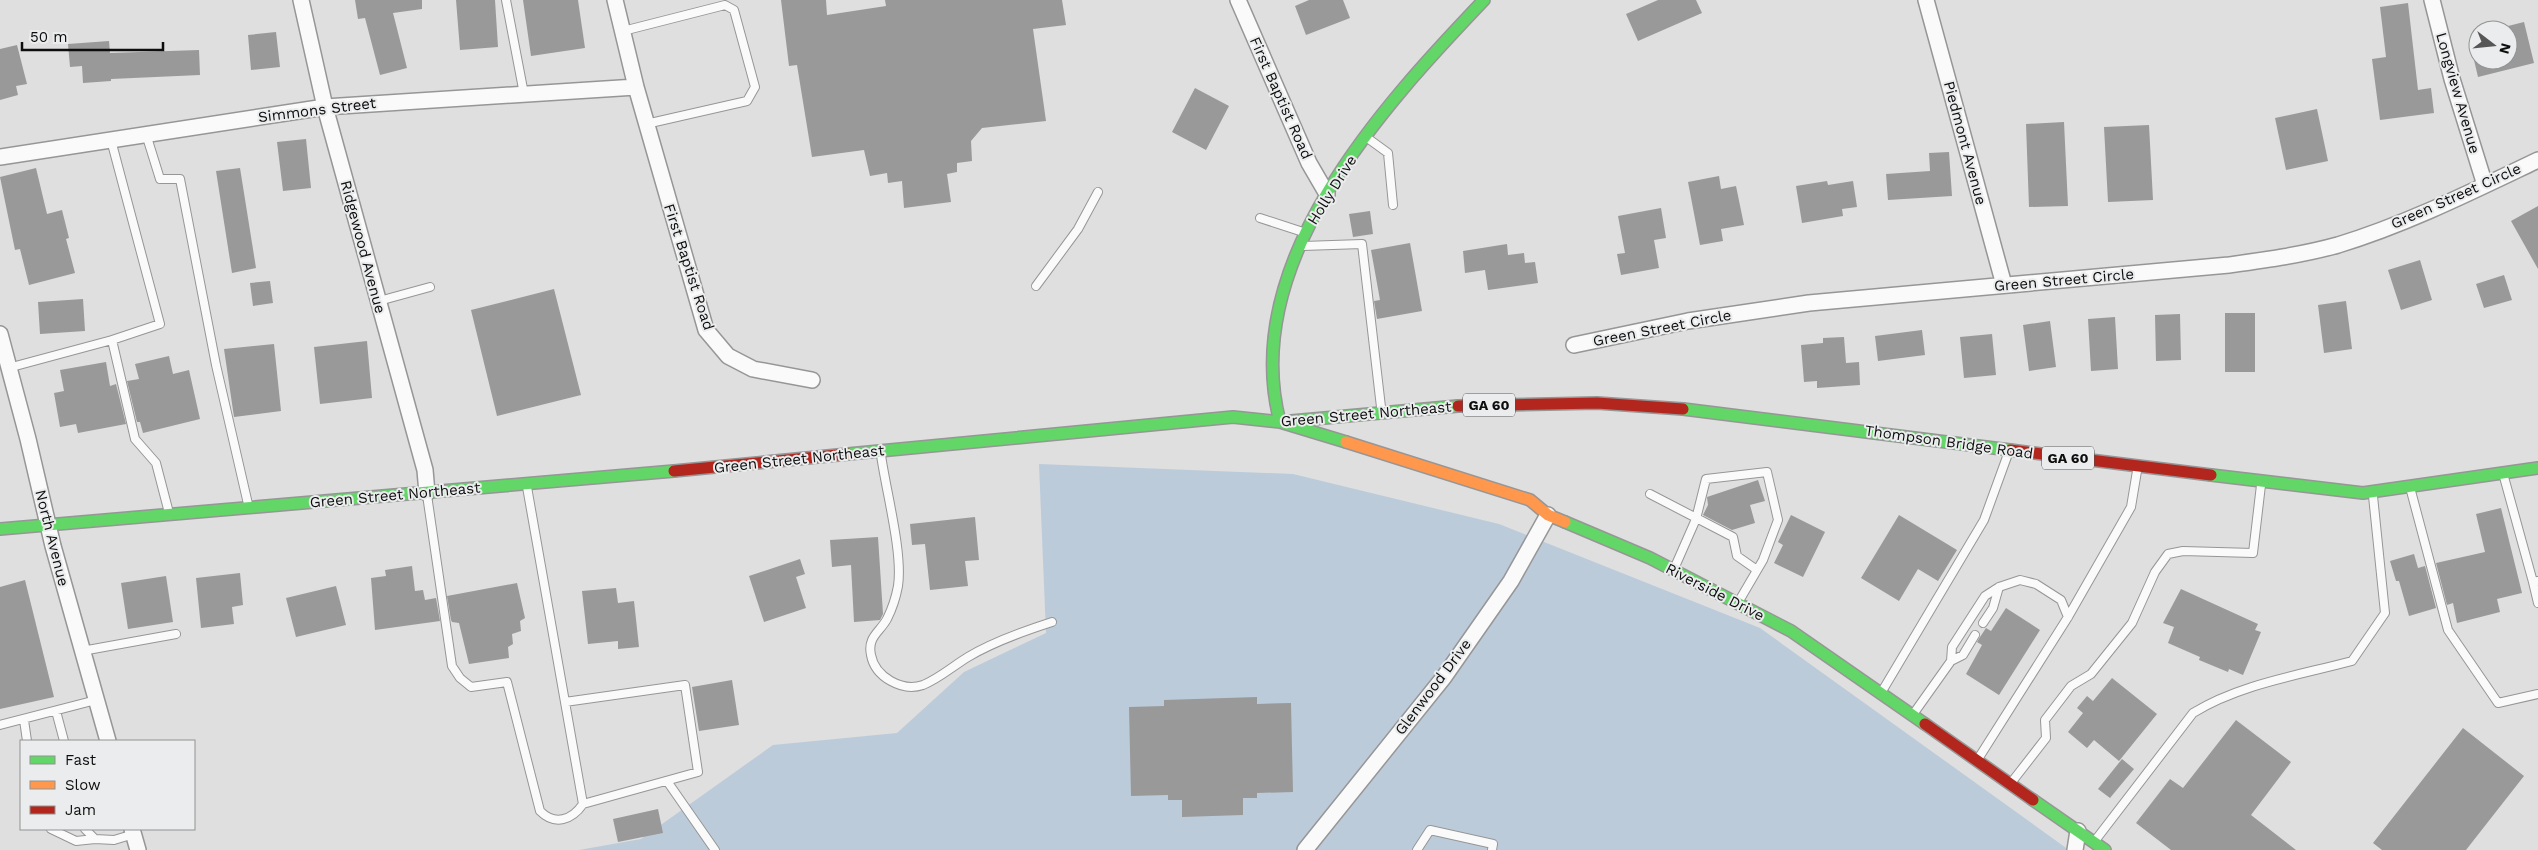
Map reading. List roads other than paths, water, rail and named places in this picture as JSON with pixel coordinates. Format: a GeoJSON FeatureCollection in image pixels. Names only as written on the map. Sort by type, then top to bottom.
{"type":"FeatureCollection","features":[{"type":"Feature","properties":{"kind":"main road","name":"Holly Drive"},"geometry":{"type":"LineString","coordinates":[[1280,422],[1272,386],[1277,335],[1285,289],[1305,233],[1327,194],[1366,137],[1428,61],[1484,0]]}},
{"type":"Feature","properties":{"kind":"main road","name":"Green Street Northeast"},"geometry":{"type":"LineString","coordinates":[[0,529],[169,516],[1233,417],[1280,422],[1442,406],[1597,403]]}},
{"type":"Feature","properties":{"kind":"main road","name":"Thompson Bridge Road"},"geometry":{"type":"LineString","coordinates":[[1597,403],[1702,410],[2362,493],[2538,468]]}},
{"type":"Feature","properties":{"kind":"main road","name":"Riverside Drive"},"geometry":{"type":"LineString","coordinates":[[1280,422],[1488,485],[1530,500],[1548,515],[1674,570],[1791,631],[2106,850]]}},
{"type":"Feature","properties":{"kind":"street","name":"Ridgewood Avenue"},"geometry":{"type":"LineString","coordinates":[[301,0],[325,107],[425,470],[427,492]]}},
{"type":"Feature","properties":{"kind":"street","name":"First Baptist Road"},"geometry":{"type":"LineString","coordinates":[[615,0],[646,124],[706,330],[728,356],[753,369],[812,380]]}},
{"type":"Feature","properties":{"kind":"street","name":"First Baptist Road"},"geometry":{"type":"LineString","coordinates":[[1238,0],[1309,162],[1327,194]]}},
{"type":"Feature","properties":{"kind":"street","name":"Piedmont Avenue"},"geometry":{"type":"LineString","coordinates":[[1926,0],[2004,285]]}},
{"type":"Feature","properties":{"kind":"street","name":"Longview Avenue"},"geometry":{"type":"LineString","coordinates":[[2432,0],[2452,79],[2485,185]]}},
{"type":"Feature","properties":{"kind":"street","name":"Simmons Street"},"geometry":{"type":"LineString","coordinates":[[0,157],[325,107],[636,87]]}},
{"type":"Feature","properties":{"kind":"street","name":"Green Street Circle"},"geometry":{"type":"LineString","coordinates":[[1574,345],[1688,321],[1809,303],[2228,265],[2318,249],[2337,245],[2410,218],[2538,160]]}},
{"type":"Feature","properties":{"kind":"street","name":"North Avenue"},"geometry":{"type":"LineString","coordinates":[[1,341],[28,439],[48,525],[108,740]]}},
{"type":"Feature","properties":{"kind":"street","name":"Glenwood Drive"},"geometry":{"type":"LineString","coordinates":[[1305,850],[1444,677],[1511,581],[1548,515]]}},
{"type":"Feature","properties":{"kind":"street"},"geometry":{"type":"LineString","coordinates":[[2075,850],[2078,831]]}},
{"type":"Feature","properties":{"kind":"street"},"geometry":{"type":"LineString","coordinates":[[133,832],[138,850]]}},
{"type":"Feature","properties":{"kind":"lane"},"geometry":{"type":"LineString","coordinates":[[506,0],[524,94]]}},
{"type":"Feature","properties":{"kind":"lane"},"geometry":{"type":"LineString","coordinates":[[622,31],[725,5],[734,10],[755,87],[747,101],[646,124]]}},
{"type":"Feature","properties":{"kind":"lane"},"geometry":{"type":"LineString","coordinates":[[146,134],[160,179],[180,179],[216,365],[249,508]]}},
{"type":"Feature","properties":{"kind":"lane"},"geometry":{"type":"LineString","coordinates":[[1366,137],[1388,153],[1393,204]]}},
{"type":"Feature","properties":{"kind":"lane"},"geometry":{"type":"LineString","coordinates":[[8,368],[112,340],[160,324],[111,140]]}},
{"type":"Feature","properties":{"kind":"lane"},"geometry":{"type":"LineString","coordinates":[[1036,286],[1078,229],[1098,192]]}},
{"type":"Feature","properties":{"kind":"lane"},"geometry":{"type":"LineString","coordinates":[[1260,218],[1305,233]]}},
{"type":"Feature","properties":{"kind":"lane"},"geometry":{"type":"LineString","coordinates":[[1299,246],[1362,244],[1382,412]]}},
{"type":"Feature","properties":{"kind":"lane"},"geometry":{"type":"LineString","coordinates":[[378,301],[430,287]]}},
{"type":"Feature","properties":{"kind":"lane"},"geometry":{"type":"LineString","coordinates":[[112,340],[135,439],[156,463],[169,516]]}},
{"type":"Feature","properties":{"kind":"lane"},"geometry":{"type":"LineString","coordinates":[[1881,693],[1984,520],[2009,450]]}},
{"type":"Feature","properties":{"kind":"lane"},"geometry":{"type":"LineString","coordinates":[[880,451],[899,571],[893,605],[886,621],[872,636],[870,647],[874,665],[889,680],[904,687],[921,686],[938,678],[969,656],[1052,622]]}},
{"type":"Feature","properties":{"kind":"lane"},"geometry":{"type":"LineString","coordinates":[[1977,760],[2068,617],[2131,508],[2138,466]]}},
{"type":"Feature","properties":{"kind":"lane"},"geometry":{"type":"LineString","coordinates":[[1674,570],[1696,519],[1706,479],[1767,472],[1778,520],[1757,570],[1737,603]]}},
{"type":"Feature","properties":{"kind":"lane"},"geometry":{"type":"LineString","coordinates":[[2503,473],[2535,582],[2538,603]]}},
{"type":"Feature","properties":{"kind":"lane"},"geometry":{"type":"LineString","coordinates":[[2010,784],[2046,738],[2045,720],[2071,686],[2091,674],[2132,623],[2155,572],[2168,554],[2183,551],[2253,553],[2262,481]]}},
{"type":"Feature","properties":{"kind":"lane"},"geometry":{"type":"LineString","coordinates":[[527,483],[583,804]]}},
{"type":"Feature","properties":{"kind":"lane"},"geometry":{"type":"LineString","coordinates":[[2410,486],[2448,630],[2498,703],[2538,694]]}},
{"type":"Feature","properties":{"kind":"lane"},"geometry":{"type":"LineString","coordinates":[[427,492],[452,666],[460,678],[471,687],[507,682],[540,811],[548,818],[563,820],[577,813],[583,804],[698,772],[685,685],[564,702]]}},
{"type":"Feature","properties":{"kind":"lane"},"geometry":{"type":"LineString","coordinates":[[2094,842],[2193,713],[2212,702],[2243,690],[2352,661],[2385,613],[2372,492]]}},
{"type":"Feature","properties":{"kind":"lane"},"geometry":{"type":"LineString","coordinates":[[1650,494],[1733,537],[1737,556],[1757,570]]}},
{"type":"Feature","properties":{"kind":"lane"},"geometry":{"type":"LineString","coordinates":[[1951,661],[1952,647],[1985,596],[1999,587],[2020,580],[2036,584],[2061,600],[2068,617]]}},
{"type":"Feature","properties":{"kind":"lane"},"geometry":{"type":"LineString","coordinates":[[1983,623],[1993,608],[1999,587]]}},
{"type":"Feature","properties":{"kind":"lane"},"geometry":{"type":"LineString","coordinates":[[82,651],[176,634]]}},
{"type":"Feature","properties":{"kind":"lane"},"geometry":{"type":"LineString","coordinates":[[1912,715],[1951,661],[1963,655],[1975,635]]}},
{"type":"Feature","properties":{"kind":"lane"},"geometry":{"type":"LineString","coordinates":[[0,725],[96,700]]}},
{"type":"Feature","properties":{"kind":"lane"},"geometry":{"type":"LineString","coordinates":[[56,711],[64,740]]}},
{"type":"Feature","properties":{"kind":"lane"},"geometry":{"type":"LineString","coordinates":[[24,720],[27,740]]}},
{"type":"Feature","properties":{"kind":"lane"},"geometry":{"type":"LineString","coordinates":[[667,781],[715,850]]}},
{"type":"Feature","properties":{"kind":"lane"},"geometry":{"type":"LineString","coordinates":[[53,830],[76,840],[114,840],[133,832]]}},
{"type":"Feature","properties":{"kind":"lane"},"geometry":{"type":"LineString","coordinates":[[86,830],[95,839]]}},
{"type":"Feature","properties":{"kind":"lane"},"geometry":{"type":"LineString","coordinates":[[1417,850],[1430,830],[1493,844],[1492,850]]}}]}
